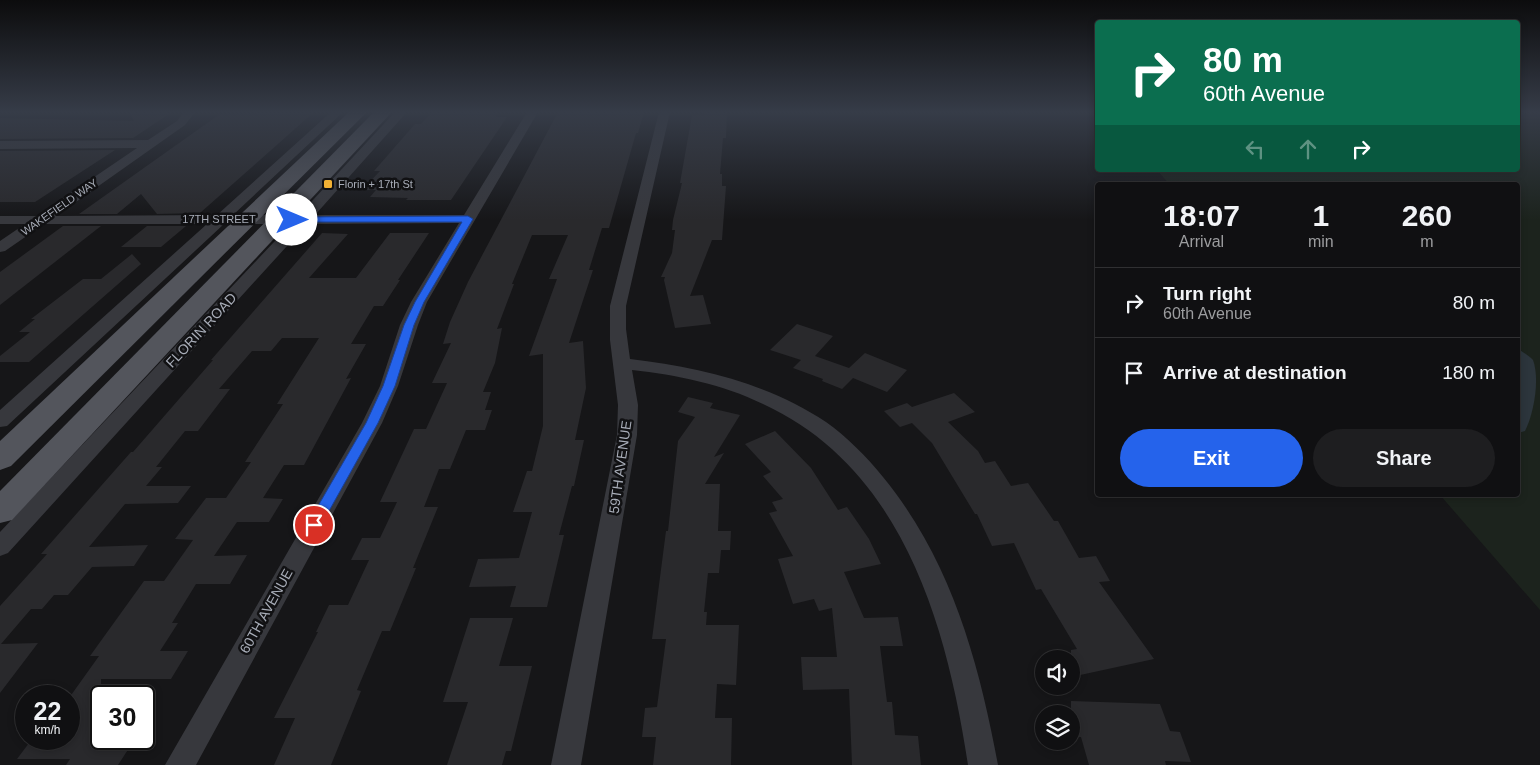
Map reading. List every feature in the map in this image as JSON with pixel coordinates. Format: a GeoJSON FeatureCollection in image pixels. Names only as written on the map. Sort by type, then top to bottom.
{"type":"FeatureCollection","features":[{"type":"Feature","properties":{"kind":"main road"},"geometry":{"type":"LineString","coordinates":[[0,459],[322,148]]}},
{"type":"Feature","properties":{"kind":"main road","name":"FLORIN ROAD"},"geometry":{"type":"LineString","coordinates":[[0,511],[350,148]]}},
{"type":"Feature","properties":{"kind":"street","name":"WAKEFIELD WAY"},"geometry":{"type":"LineString","coordinates":[[0,248],[145,148]]}},
{"type":"Feature","properties":{"kind":"street"},"geometry":{"type":"LineString","coordinates":[[0,422],[299,148]]}},
{"type":"Feature","properties":{"kind":"street","name":"FLORIN ROAD"},"geometry":{"type":"LineString","coordinates":[[0,547],[369,148]]}},
{"type":"Feature","properties":{"kind":"street","name":"60TH AVENUE"},"geometry":{"type":"LineString","coordinates":[[180,765],[372,423],[389,386],[409,325],[420,302],[511,148]]}},
{"type":"Feature","properties":{"kind":"street","name":"59TH AVENUE"},"geometry":{"type":"LineString","coordinates":[[566,765],[627,434],[628,398],[618,350],[616,327],[618,306],[656,148]]}},
{"type":"Feature","properties":{"kind":"street","name":"17TH STREET"},"geometry":{"type":"LineString","coordinates":[[0,220],[468,219]]}},
{"type":"Feature","properties":{"kind":"street"},"geometry":{"type":"LineString","coordinates":[[622,363],[707,376],[773,401],[825,432],[870,475],[907,527],[941,595],[956,635],[968,678],[978,726],[983,765]]}},
{"type":"Feature","properties":{"kind":"shaded area"},"geometry":{"type":"Polygon","coordinates":[[[1520,148],[1540,148],[1540,610],[1442,497],[1520,497],[1520,182],[1167,182],[1159,172],[1520,172],[1520,148]]]}},
{"type":"Feature","properties":{"kind":"shaded area"},"geometry":{"type":"Polygon","coordinates":[[[1520,350],[1533,360],[1536,377],[1535,396],[1525,431],[1520,432],[1520,350]]]}},
{"type":"Feature","properties":{"kind":"building"},"geometry":{"type":"Polygon","coordinates":[[[172,148],[274,148],[200,213],[157,214],[141,194],[117,214],[79,214],[172,148]]]}},
{"type":"Feature","properties":{"kind":"building"},"geometry":{"type":"Polygon","coordinates":[[[394,148],[486,148],[451,200],[406,200],[408,198],[370,197],[376,190],[362,190],[380,171],[374,171],[394,148]]]}},
{"type":"Feature","properties":{"kind":"building"},"geometry":{"type":"Polygon","coordinates":[[[539,148],[632,148],[609,228],[602,228],[589,270],[593,270],[569,343],[583,341],[586,388],[575,440],[584,440],[574,486],[572,486],[559,535],[564,535],[547,607],[510,607],[516,586],[469,587],[478,559],[519,558],[532,512],[513,512],[527,471],[532,471],[543,426],[543,354],[529,356],[557,279],[549,279],[568,235],[532,235],[512,284],[514,284],[497,329],[502,328],[495,363],[483,392],[491,392],[485,410],[492,410],[485,430],[466,430],[450,469],[439,469],[424,507],[438,507],[413,568],[416,568],[390,631],[382,631],[357,690],[361,691],[331,765],[274,765],[295,718],[274,718],[318,632],[316,632],[329,605],[348,605],[369,560],[351,560],[362,538],[380,538],[397,502],[380,502],[414,429],[426,429],[447,383],[432,383],[451,343],[443,344],[450,322],[468,282],[539,148]]]}},
{"type":"Feature","properties":{"kind":"building"},"geometry":{"type":"Polygon","coordinates":[[[686,148],[722,148],[720,174],[722,174],[722,186],[726,186],[722,240],[712,240],[690,296],[703,295],[711,324],[675,328],[664,280],[665,277],[661,277],[672,253],[675,230],[672,230],[673,220],[682,183],[680,183],[686,148]]]}},
{"type":"Feature","properties":{"kind":"building"},"geometry":{"type":"Polygon","coordinates":[[[115,150],[35,202],[0,202],[0,151],[115,150]]]}},
{"type":"Feature","properties":{"kind":"building"},"geometry":{"type":"Polygon","coordinates":[[[63,226],[101,226],[0,305],[0,272],[63,226]]]}},
{"type":"Feature","properties":{"kind":"building"},"geometry":{"type":"Polygon","coordinates":[[[147,226],[186,226],[161,247],[121,247],[147,226]]]}},
{"type":"Feature","properties":{"kind":"building"},"geometry":{"type":"Polygon","coordinates":[[[322,233],[348,234],[309,278],[356,278],[390,233],[429,233],[383,306],[374,306],[351,344],[366,344],[346,379],[351,378],[304,465],[284,465],[263,498],[283,499],[269,522],[237,522],[214,556],[247,555],[230,584],[196,584],[172,623],[178,623],[160,651],[188,651],[171,679],[101,679],[101,685],[90,685],[90,750],[128,750],[118,765],[66,765],[70,759],[17,759],[24,750],[80,750],[80,685],[78,685],[99,656],[90,656],[144,581],[164,581],[193,540],[175,539],[206,498],[226,498],[251,462],[245,462],[283,404],[277,404],[319,338],[282,338],[271,351],[252,351],[219,389],[230,389],[198,431],[185,431],[156,467],[162,467],[146,486],[191,486],[178,503],[125,504],[89,547],[148,545],[134,566],[92,567],[68,595],[54,595],[42,609],[31,609],[1,644],[38,643],[0,693],[0,606],[47,554],[41,554],[213,360],[211,360],[322,233]]]}},
{"type":"Feature","properties":{"kind":"building"},"geometry":{"type":"Polygon","coordinates":[[[132,254],[141,264],[29,362],[0,362],[0,356],[30,332],[19,332],[35,319],[31,319],[83,279],[101,279],[132,254]]]}},
{"type":"Feature","properties":{"kind":"building"},"geometry":{"type":"Polygon","coordinates":[[[797,324],[833,336],[815,356],[849,368],[865,353],[907,370],[887,392],[853,378],[842,389],[822,381],[823,379],[793,368],[801,360],[770,350],[797,324]]]}},
{"type":"Feature","properties":{"kind":"building"},"geometry":{"type":"Polygon","coordinates":[[[954,393],[975,412],[948,422],[978,451],[985,463],[995,461],[1011,486],[1028,483],[1054,521],[1058,521],[1079,558],[1096,556],[1110,581],[1099,582],[1154,659],[1080,675],[1080,650],[1071,650],[1077,649],[1041,589],[1036,590],[1014,543],[992,546],[977,514],[975,514],[932,443],[912,423],[900,427],[884,411],[907,403],[912,407],[954,393]]]}},
{"type":"Feature","properties":{"kind":"building"},"geometry":{"type":"Polygon","coordinates":[[[688,397],[713,403],[710,408],[740,415],[714,457],[724,453],[705,484],[720,484],[718,531],[731,531],[730,550],[721,550],[719,573],[708,573],[704,612],[707,612],[706,625],[739,625],[736,685],[717,684],[715,718],[732,718],[731,765],[653,765],[656,737],[642,737],[645,708],[657,707],[666,639],[652,639],[666,531],[668,531],[678,441],[695,417],[678,412],[688,397]]]}},
{"type":"Feature","properties":{"kind":"building"},"geometry":{"type":"Polygon","coordinates":[[[775,431],[811,468],[838,510],[847,507],[869,539],[881,564],[844,572],[864,618],[898,617],[903,646],[880,646],[887,702],[892,702],[895,735],[918,736],[921,765],[852,765],[849,689],[803,690],[801,657],[837,657],[832,608],[819,611],[814,599],[793,604],[778,559],[793,556],[769,513],[777,511],[772,502],[783,499],[763,476],[771,472],[745,444],[775,431]]]}},
{"type":"Feature","properties":{"kind":"building"},"geometry":{"type":"Polygon","coordinates":[[[470,618],[513,618],[499,666],[532,666],[511,751],[506,751],[502,765],[447,765],[468,702],[443,702],[470,618]]]}},
{"type":"Feature","properties":{"kind":"building"},"geometry":{"type":"Polygon","coordinates":[[[1071,701],[1160,704],[1170,731],[1180,732],[1191,762],[1165,761],[1166,765],[1089,765],[1080,737],[1080,705],[1071,705],[1071,701]]]}},
{"type":"Feature","properties":{"kind":"place","name":"Florin + 17th St"},"geometry":{"type":"Point","coordinates":[328,184]}},
{"type":"Feature","properties":{"kind":"route"},"geometry":{"type":"LineString","coordinates":[[292,220],[468,219],[420,302],[409,325],[389,386],[372,423],[314,525]]}}]}
